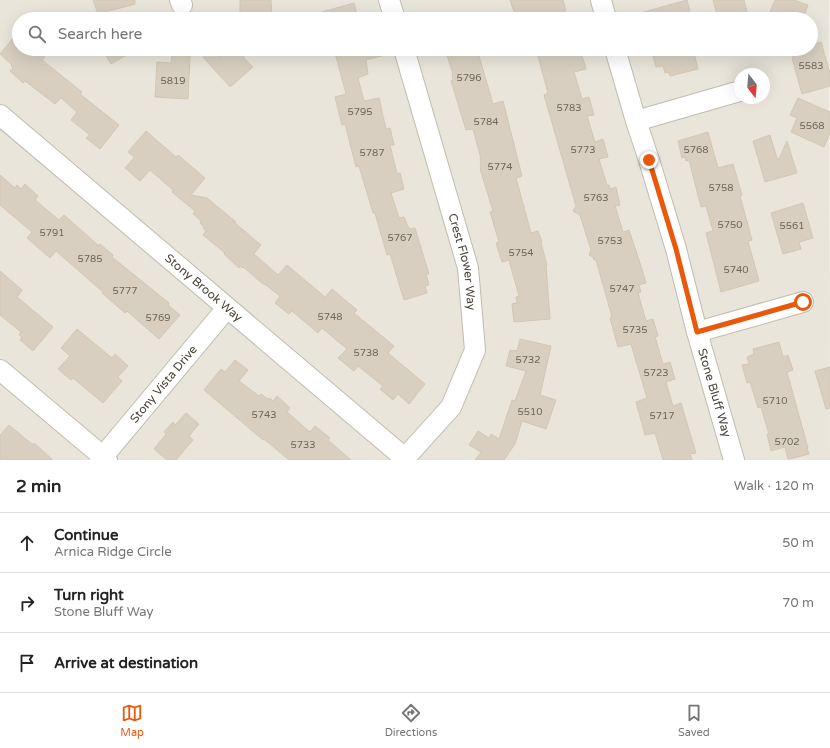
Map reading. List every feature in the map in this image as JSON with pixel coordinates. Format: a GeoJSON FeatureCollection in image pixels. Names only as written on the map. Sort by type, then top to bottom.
{"type":"FeatureCollection","features":[{"type":"Feature","properties":{"kind":"street"},"geometry":{"type":"LineString","coordinates":[[389,0],[393,12]]}},
{"type":"Feature","properties":{"kind":"street"},"geometry":{"type":"LineString","coordinates":[[601,0],[604,12]]}},
{"type":"Feature","properties":{"kind":"street","name":"Crest Flower Way"},"geometry":{"type":"LineString","coordinates":[[406,56],[468,268],[475,350],[451,407],[406,459]]}},
{"type":"Feature","properties":{"kind":"street","name":"Stone Bluff Way"},"geometry":{"type":"LineString","coordinates":[[617,56],[676,249],[697,332],[734,460]]}},
{"type":"Feature","properties":{"kind":"street"},"geometry":{"type":"LineString","coordinates":[[636,121],[734,93]]}},
{"type":"Feature","properties":{"kind":"street","name":"Stony Brook Way"},"geometry":{"type":"LineString","coordinates":[[0,115],[406,459]]}},
{"type":"Feature","properties":{"kind":"street"},"geometry":{"type":"LineString","coordinates":[[697,332],[803,302]]}},
{"type":"Feature","properties":{"kind":"street","name":"Stony Vista Drive"},"geometry":{"type":"LineString","coordinates":[[103,459],[227,308]]}},
{"type":"Feature","properties":{"kind":"street"},"geometry":{"type":"LineString","coordinates":[[0,370],[103,459]]}},
{"type":"Feature","properties":{"kind":"shaded area"},"geometry":{"type":"Polygon","coordinates":[[[0,0],[829,0],[830,460],[0,460],[0,0]]]}},
{"type":"Feature","properties":{"kind":"building"},"geometry":{"type":"Polygon","coordinates":[[[93,0],[135,0],[135,4],[105,12],[97,12],[93,0]]]}},
{"type":"Feature","properties":{"kind":"building"},"geometry":{"type":"Polygon","coordinates":[[[240,0],[271,0],[272,12],[240,12],[240,0]]]}},
{"type":"Feature","properties":{"kind":"building"},"geometry":{"type":"Polygon","coordinates":[[[510,0],[563,0],[566,11],[562,12],[514,12],[510,0]]]}},
{"type":"Feature","properties":{"kind":"building"},"geometry":{"type":"Polygon","coordinates":[[[687,0],[690,12],[644,12],[687,0]]]}},
{"type":"Feature","properties":{"kind":"building"},"geometry":{"type":"Polygon","coordinates":[[[713,0],[744,0],[747,12],[716,12],[713,0]]]}},
{"type":"Feature","properties":{"kind":"building"},"geometry":{"type":"Polygon","coordinates":[[[775,0],[794,0],[808,5],[806,12],[770,12],[775,0]]]}},
{"type":"Feature","properties":{"kind":"building"},"geometry":{"type":"Polygon","coordinates":[[[354,3],[356,12],[322,12],[354,3]]]}},
{"type":"Feature","properties":{"kind":"building"},"geometry":{"type":"Polygon","coordinates":[[[12,39],[12,56],[44,56],[45,57],[42,60],[82,92],[80,94],[119,125],[100,149],[86,138],[90,135],[71,120],[77,112],[61,98],[55,104],[25,81],[23,83],[10,71],[13,68],[11,66],[12,65],[0,54],[12,39]]]}},
{"type":"Feature","properties":{"kind":"building"},"geometry":{"type":"Polygon","coordinates":[[[821,42],[830,73],[830,86],[802,94],[792,58],[793,56],[818,56],[818,43],[821,42]]]}},
{"type":"Feature","properties":{"kind":"building"},"geometry":{"type":"Polygon","coordinates":[[[106,56],[125,56],[111,64],[106,56]]]}},
{"type":"Feature","properties":{"kind":"building"},"geometry":{"type":"Polygon","coordinates":[[[172,56],[190,56],[188,99],[155,97],[157,62],[171,63],[172,56]]]}},
{"type":"Feature","properties":{"kind":"building"},"geometry":{"type":"Polygon","coordinates":[[[219,56],[244,56],[243,57],[253,67],[230,87],[203,57],[220,57],[219,56]]]}},
{"type":"Feature","properties":{"kind":"building"},"geometry":{"type":"Polygon","coordinates":[[[336,56],[381,56],[366,60],[368,74],[358,78],[364,101],[379,98],[386,129],[390,128],[394,145],[390,145],[397,174],[400,173],[404,189],[391,193],[399,218],[404,217],[409,229],[415,228],[429,274],[426,274],[429,285],[425,286],[427,293],[404,300],[390,254],[387,255],[359,166],[356,167],[345,124],[342,125],[335,97],[346,94],[336,56]]]}},
{"type":"Feature","properties":{"kind":"building"},"geometry":{"type":"Polygon","coordinates":[[[447,56],[479,56],[493,104],[503,101],[522,176],[516,178],[531,233],[538,231],[547,265],[550,319],[514,322],[512,304],[517,303],[516,297],[519,296],[509,260],[502,262],[496,243],[499,242],[490,212],[493,211],[480,169],[481,157],[473,129],[466,130],[451,81],[453,80],[453,74],[447,56]]]}},
{"type":"Feature","properties":{"kind":"building"},"geometry":{"type":"Polygon","coordinates":[[[538,56],[582,56],[586,69],[574,72],[582,99],[589,97],[594,115],[587,116],[595,142],[603,139],[608,157],[599,159],[607,185],[609,185],[610,189],[616,187],[620,205],[615,206],[623,232],[629,230],[641,266],[646,283],[639,285],[641,292],[638,293],[646,321],[653,319],[658,336],[655,337],[663,364],[670,362],[675,379],[666,382],[673,406],[681,403],[696,453],[690,454],[692,460],[663,460],[655,433],[645,435],[636,402],[647,398],[631,344],[618,347],[610,318],[612,317],[596,260],[589,255],[591,250],[580,215],[573,211],[576,206],[544,95],[548,93],[538,56]]]}},
{"type":"Feature","properties":{"kind":"building"},"geometry":{"type":"Polygon","coordinates":[[[653,56],[695,56],[698,69],[670,76],[668,72],[665,73],[663,66],[656,67],[653,56]]]}},
{"type":"Feature","properties":{"kind":"building"},"geometry":{"type":"Polygon","coordinates":[[[798,98],[830,112],[830,133],[824,147],[791,132],[797,118],[790,115],[798,98]]]}},
{"type":"Feature","properties":{"kind":"building"},"geometry":{"type":"Polygon","coordinates":[[[146,131],[176,157],[178,155],[205,178],[191,195],[207,198],[236,222],[235,223],[261,245],[254,254],[278,275],[287,265],[325,297],[332,289],[357,310],[354,313],[394,346],[388,353],[425,384],[409,404],[398,394],[393,400],[380,389],[383,386],[358,366],[354,371],[338,358],[347,349],[322,328],[318,333],[292,311],[289,314],[275,303],[280,296],[243,267],[242,268],[240,266],[239,268],[224,254],[225,253],[203,235],[206,231],[200,223],[201,221],[193,214],[195,211],[172,192],[173,190],[150,170],[140,181],[125,168],[134,157],[128,152],[146,131]]]}},
{"type":"Feature","properties":{"kind":"building"},"geometry":{"type":"Polygon","coordinates":[[[708,132],[718,168],[733,164],[742,195],[740,196],[752,240],[748,241],[759,281],[721,292],[706,233],[713,231],[706,206],[701,207],[689,160],[686,161],[685,157],[682,158],[678,141],[708,132]]]}},
{"type":"Feature","properties":{"kind":"building"},"geometry":{"type":"Polygon","coordinates":[[[770,135],[778,161],[787,141],[797,173],[765,182],[753,141],[770,135]]]}},
{"type":"Feature","properties":{"kind":"building"},"geometry":{"type":"Polygon","coordinates":[[[0,175],[15,188],[17,185],[21,189],[25,184],[38,196],[35,200],[59,220],[64,215],[99,246],[100,244],[113,255],[112,257],[169,303],[168,305],[180,315],[159,339],[127,311],[125,313],[56,251],[50,258],[27,238],[32,232],[0,205],[0,175]]]}},
{"type":"Feature","properties":{"kind":"building"},"geometry":{"type":"Polygon","coordinates":[[[803,203],[813,238],[799,242],[801,249],[783,254],[771,213],[803,203]]]}},
{"type":"Feature","properties":{"kind":"building"},"geometry":{"type":"Polygon","coordinates":[[[0,271],[22,290],[17,297],[53,327],[33,351],[20,340],[22,337],[19,335],[21,332],[0,315],[0,271]]]}},
{"type":"Feature","properties":{"kind":"building"},"geometry":{"type":"Polygon","coordinates":[[[77,329],[112,358],[115,354],[128,366],[118,377],[122,381],[103,403],[73,378],[71,380],[58,369],[70,356],[61,348],[77,329]]]}},
{"type":"Feature","properties":{"kind":"building"},"geometry":{"type":"Polygon","coordinates":[[[520,339],[551,346],[540,395],[556,400],[546,429],[522,421],[515,444],[504,460],[475,460],[481,452],[469,445],[478,431],[489,438],[491,434],[499,439],[512,400],[515,401],[526,371],[506,366],[510,350],[517,351],[520,339]]]}},
{"type":"Feature","properties":{"kind":"building"},"geometry":{"type":"Polygon","coordinates":[[[779,342],[783,357],[788,355],[793,370],[787,372],[809,454],[790,459],[788,459],[785,447],[771,451],[767,434],[769,434],[761,407],[758,408],[750,382],[747,383],[742,365],[749,364],[747,357],[754,354],[753,349],[779,342]]]}},
{"type":"Feature","properties":{"kind":"building"},"geometry":{"type":"Polygon","coordinates":[[[235,360],[248,370],[239,381],[259,396],[261,394],[273,401],[277,396],[290,408],[287,412],[310,432],[315,426],[330,438],[328,440],[351,460],[289,460],[204,390],[221,369],[225,372],[235,360]]]}},
{"type":"Feature","properties":{"kind":"building"},"geometry":{"type":"Polygon","coordinates":[[[830,367],[830,408],[826,409],[815,371],[830,367]]]}},
{"type":"Feature","properties":{"kind":"building"},"geometry":{"type":"Polygon","coordinates":[[[186,413],[199,424],[189,436],[193,440],[176,460],[167,460],[154,449],[166,434],[164,432],[173,422],[175,425],[186,413]]]}},
{"type":"Feature","properties":{"kind":"building"},"geometry":{"type":"Polygon","coordinates":[[[9,425],[33,445],[34,443],[53,460],[0,460],[0,435],[9,425]]]}},
{"type":"Feature","properties":{"kind":"route"},"geometry":{"type":"LineString","coordinates":[[649,160],[676,249],[697,332],[803,302]]}}]}
